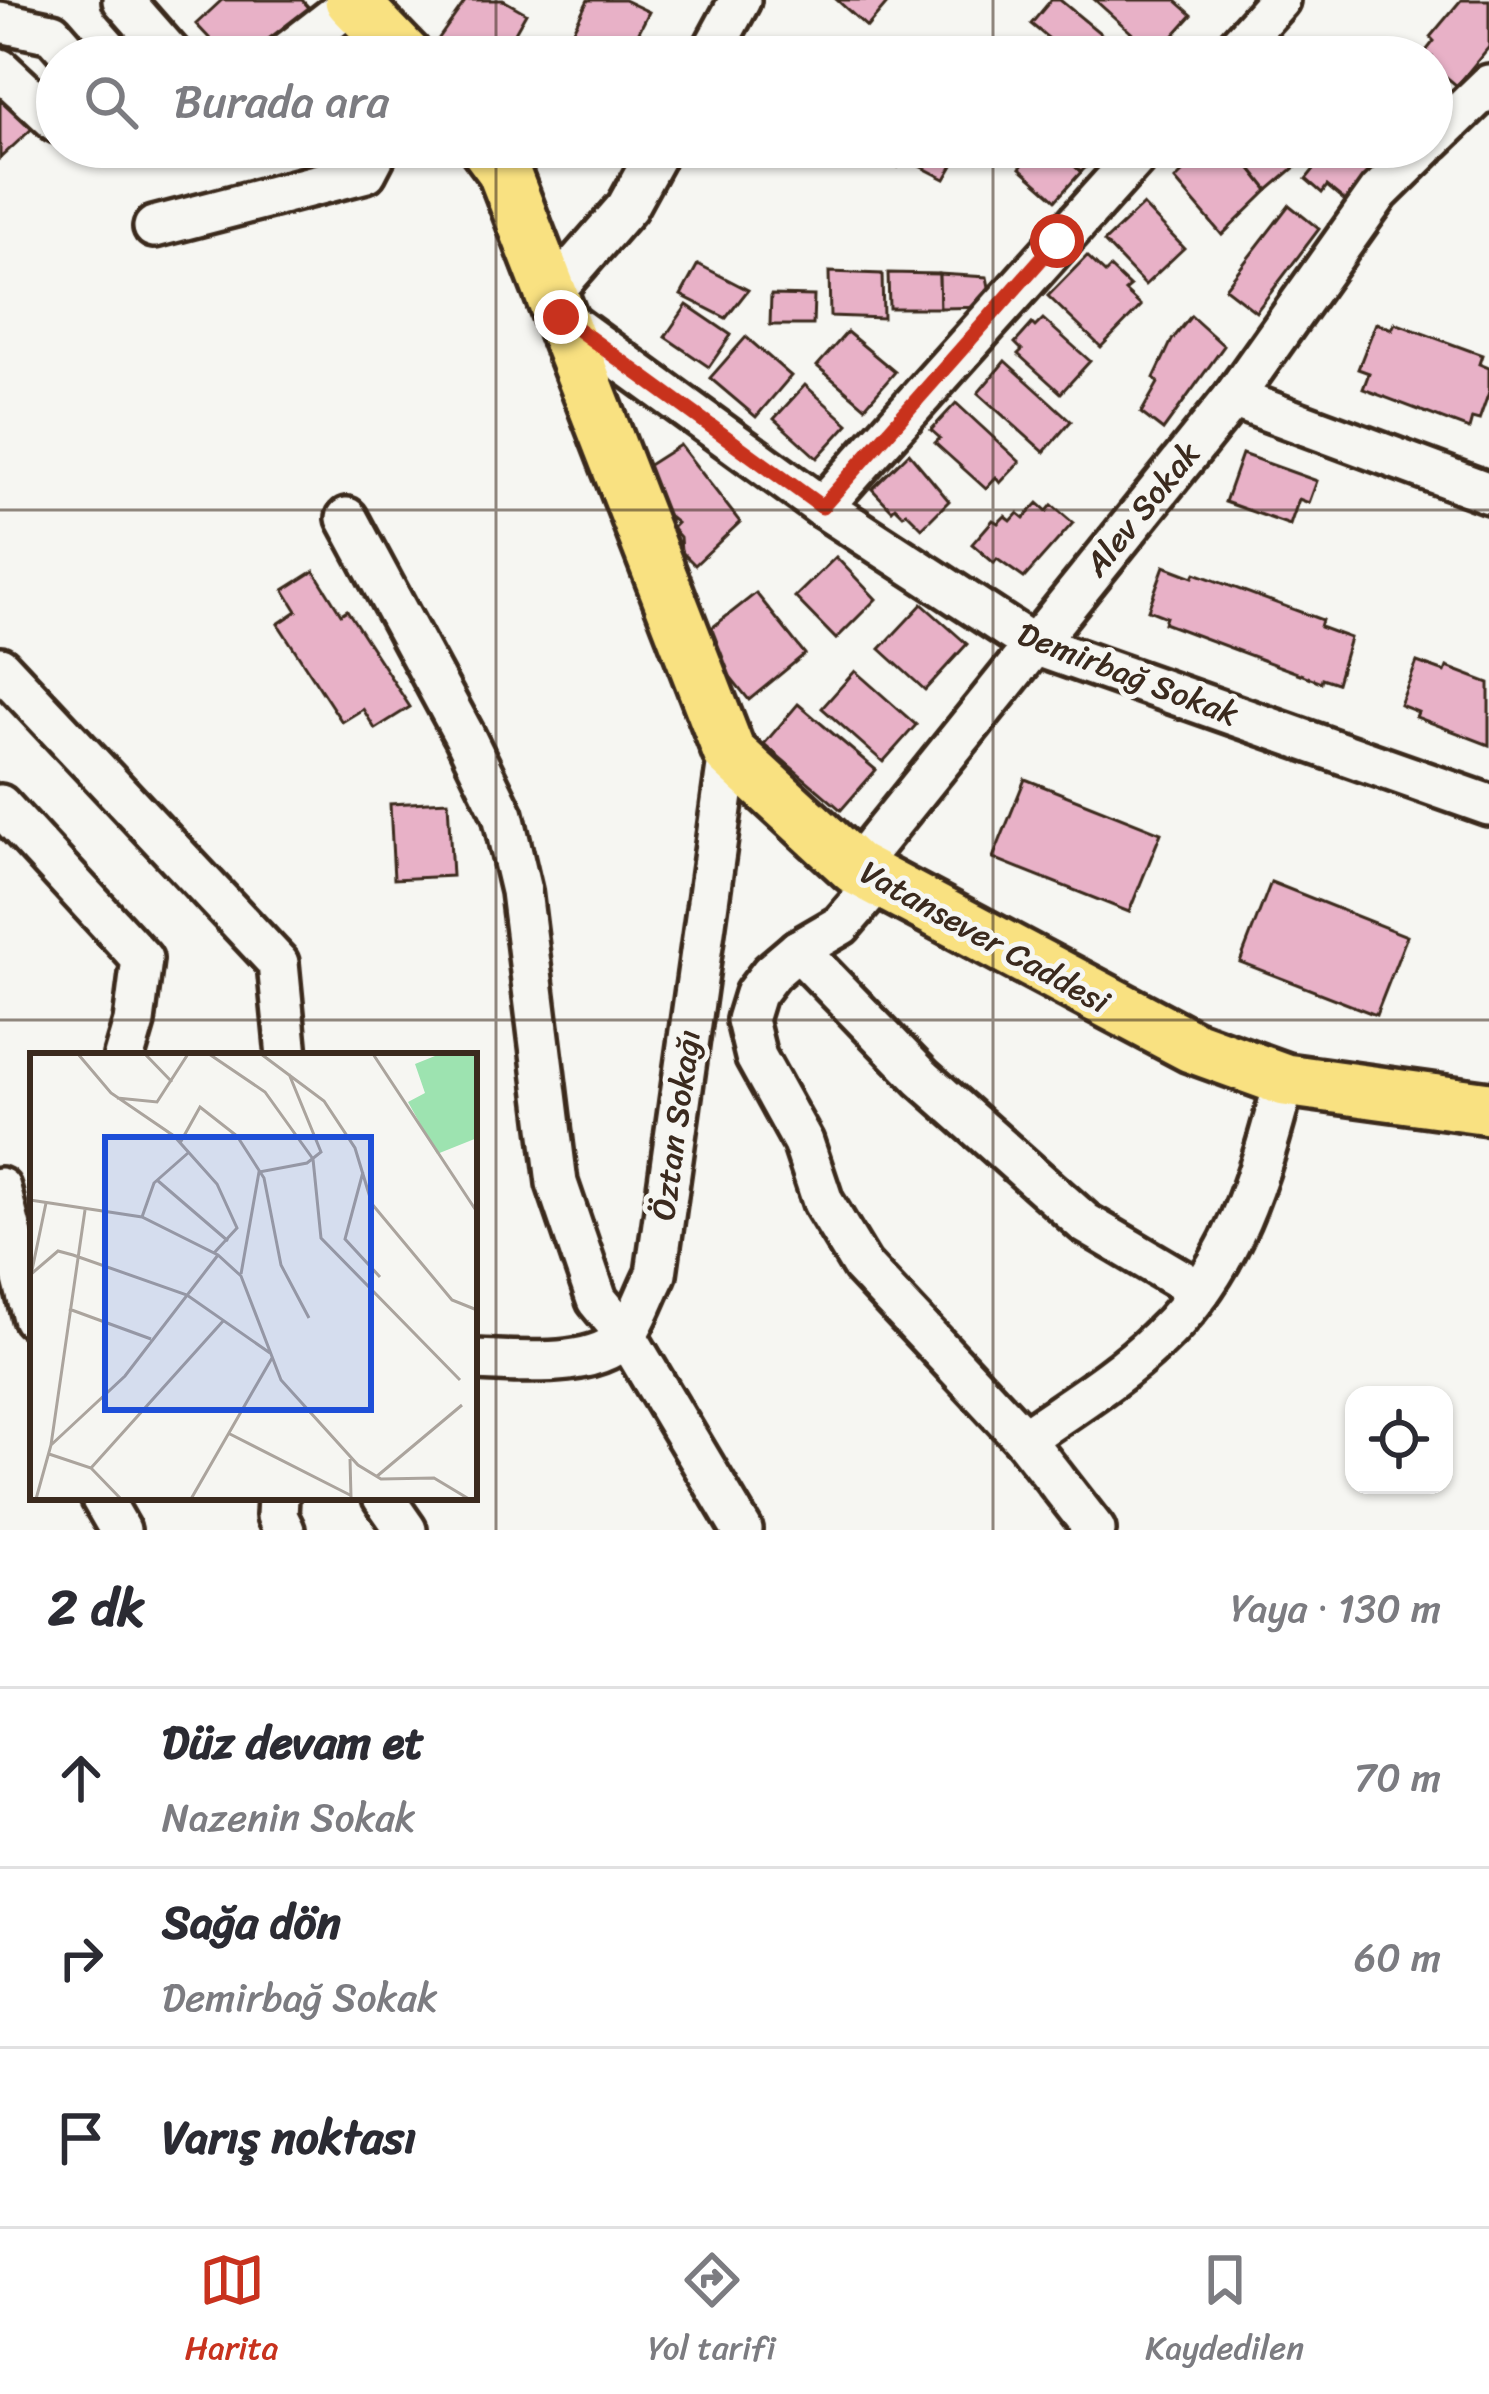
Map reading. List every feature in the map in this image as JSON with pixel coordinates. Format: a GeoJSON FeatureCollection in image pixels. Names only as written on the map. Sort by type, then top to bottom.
{"type":"FeatureCollection","features":[{"type":"Feature","properties":{"kind":"main road"},"geometry":{"type":"LineString","coordinates":[[352,1],[386,36]]}},
{"type":"Feature","properties":{"kind":"main road","name":"Vatansever Caddesi"},"geometry":{"type":"LineString","coordinates":[[501,168],[729,752],[867,875],[1191,1046],[1285,1080],[1489,1108]]}},
{"type":"Feature","properties":{"kind":"street"},"geometry":{"type":"LineString","coordinates":[[123,0],[155,36]]}},
{"type":"Feature","properties":{"kind":"street"},"geometry":{"type":"LineString","coordinates":[[720,36],[740,0]]}},
{"type":"Feature","properties":{"kind":"street"},"geometry":{"type":"LineString","coordinates":[[1247,36],[1279,0]]}},
{"type":"Feature","properties":{"kind":"street"},"geometry":{"type":"LineString","coordinates":[[308,36],[352,1]]}},
{"type":"Feature","properties":{"kind":"street"},"geometry":{"type":"LineString","coordinates":[[0,22],[55,36]]}},
{"type":"Feature","properties":{"kind":"street"},"geometry":{"type":"LineString","coordinates":[[0,69],[36,102]]}},
{"type":"Feature","properties":{"kind":"street"},"geometry":{"type":"LineString","coordinates":[[1453,120],[1489,85]]}},
{"type":"Feature","properties":{"kind":"street"},"geometry":{"type":"LineString","coordinates":[[154,226],[368,168]]}},
{"type":"Feature","properties":{"kind":"street"},"geometry":{"type":"LineString","coordinates":[[556,305],[627,207],[648,168]]}},
{"type":"Feature","properties":{"kind":"street"},"geometry":{"type":"LineString","coordinates":[[822,507],[1125,168]]}},
{"type":"Feature","properties":{"kind":"street","name":"Alev Sokak"},"geometry":{"type":"LineString","coordinates":[[1024,1439],[862,1266],[823,1202],[802,1142],[756,1057],[747,1020],[755,994],[771,973],[798,950],[842,925],[867,875],[1032,644],[1233,398],[1379,192],[1404,168]]}},
{"type":"Feature","properties":{"kind":"street","name":"Demirbağ Sokak"},"geometry":{"type":"LineString","coordinates":[[556,305],[822,507],[1032,644],[1489,805]]}},
{"type":"Feature","properties":{"kind":"street"},"geometry":{"type":"LineString","coordinates":[[1233,398],[1489,493]]}},
{"type":"Feature","properties":{"kind":"street"},"geometry":{"type":"LineString","coordinates":[[347,518],[502,815],[521,891],[557,1183],[597,1300],[626,1335],[742,1530]]}},
{"type":"Feature","properties":{"kind":"street"},"geometry":{"type":"LineString","coordinates":[[0,667],[278,963],[287,1053]]}},
{"type":"Feature","properties":{"kind":"street","name":"Öztan Sokağı"},"geometry":{"type":"LineString","coordinates":[[626,1335],[656,1274],[729,752]]}},
{"type":"Feature","properties":{"kind":"street"},"geometry":{"type":"LineString","coordinates":[[0,805],[142,959],[125,1053]]}},
{"type":"Feature","properties":{"kind":"street"},"geometry":{"type":"LineString","coordinates":[[798,950],[922,1078],[1085,1223],[1200,1291]]}},
{"type":"Feature","properties":{"kind":"street"},"geometry":{"type":"LineString","coordinates":[[1095,1530],[1059,1515],[1024,1439],[1158,1340],[1214,1274],[1255,1190],[1285,1080]]}},
{"type":"Feature","properties":{"kind":"street"},"geometry":{"type":"LineString","coordinates":[[0,1187],[30,1306]]}},
{"type":"Feature","properties":{"kind":"street"},"geometry":{"type":"LineString","coordinates":[[477,1360],[572,1361],[626,1335]]}},
{"type":"Feature","properties":{"kind":"street"},"geometry":{"type":"LineString","coordinates":[[103,1500],[120,1530]]}},
{"type":"Feature","properties":{"kind":"street"},"geometry":{"type":"LineString","coordinates":[[278,1500],[277,1516],[284,1530]]}},
{"type":"Feature","properties":{"kind":"street"},"geometry":{"type":"LineString","coordinates":[[384,1500],[406,1530]]}},
{"type":"Feature","properties":{"kind":"building"},"geometry":{"type":"Polygon","coordinates":[[[222,0],[302,0],[314,13],[289,36],[207,36],[196,24],[222,0]]]}},
{"type":"Feature","properties":{"kind":"building"},"geometry":{"type":"Polygon","coordinates":[[[466,0],[503,0],[526,13],[513,36],[441,36],[466,0]]]}},
{"type":"Feature","properties":{"kind":"building"},"geometry":{"type":"Polygon","coordinates":[[[588,0],[624,0],[649,12],[637,36],[570,36],[588,0]]]}},
{"type":"Feature","properties":{"kind":"building"},"geometry":{"type":"Polygon","coordinates":[[[837,0],[890,0],[867,27],[837,0]]]}},
{"type":"Feature","properties":{"kind":"building"},"geometry":{"type":"Polygon","coordinates":[[[1051,0],[1060,0],[1104,36],[1046,36],[1031,24],[1051,0]]]}},
{"type":"Feature","properties":{"kind":"building"},"geometry":{"type":"Polygon","coordinates":[[[1095,0],[1175,0],[1192,15],[1173,36],[1135,36],[1095,0]]]}},
{"type":"Feature","properties":{"kind":"building"},"geometry":{"type":"Polygon","coordinates":[[[1461,0],[1489,0],[1489,47],[1457,86],[1453,83],[1453,36],[1431,36],[1461,0]]]}},
{"type":"Feature","properties":{"kind":"building"},"geometry":{"type":"Polygon","coordinates":[[[0,86],[36,125],[0,158],[0,86]]]}},
{"type":"Feature","properties":{"kind":"building"},"geometry":{"type":"Polygon","coordinates":[[[924,168],[951,168],[945,179],[924,168]]]}},
{"type":"Feature","properties":{"kind":"building"},"geometry":{"type":"Polygon","coordinates":[[[1020,168],[1077,168],[1081,172],[1056,200],[1020,168]]]}},
{"type":"Feature","properties":{"kind":"building"},"geometry":{"type":"Polygon","coordinates":[[[1187,168],[1251,168],[1268,190],[1222,235],[1175,180],[1187,168]]]}},
{"type":"Feature","properties":{"kind":"building"},"geometry":{"type":"Polygon","coordinates":[[[1251,168],[1294,168],[1268,190],[1251,168]]]}},
{"type":"Feature","properties":{"kind":"building"},"geometry":{"type":"Polygon","coordinates":[[[1315,168],[1387,168],[1355,209],[1327,186],[1322,193],[1306,179],[1315,168]]]}},
{"type":"Feature","properties":{"kind":"building"},"geometry":{"type":"Polygon","coordinates":[[[1143,205],[1184,248],[1145,285],[1104,242],[1143,205]]]}},
{"type":"Feature","properties":{"kind":"building"},"geometry":{"type":"Polygon","coordinates":[[[1289,205],[1319,229],[1256,312],[1225,288],[1289,205]]]}},
{"type":"Feature","properties":{"kind":"building"},"geometry":{"type":"Polygon","coordinates":[[[1087,256],[1105,273],[1110,268],[1141,306],[1101,347],[1048,296],[1087,256]]]}},
{"type":"Feature","properties":{"kind":"building"},"geometry":{"type":"Polygon","coordinates":[[[698,264],[748,290],[726,318],[681,295],[698,264]]]}},
{"type":"Feature","properties":{"kind":"building"},"geometry":{"type":"Polygon","coordinates":[[[829,272],[882,274],[883,318],[830,316],[829,272]]]}},
{"type":"Feature","properties":{"kind":"building"},"geometry":{"type":"Polygon","coordinates":[[[888,273],[939,274],[940,308],[889,308],[888,273]]]}},
{"type":"Feature","properties":{"kind":"building"},"geometry":{"type":"Polygon","coordinates":[[[939,274],[987,277],[993,307],[940,308],[939,274]]]}},
{"type":"Feature","properties":{"kind":"building"},"geometry":{"type":"Polygon","coordinates":[[[771,295],[814,296],[813,325],[770,325],[771,295]]]}},
{"type":"Feature","properties":{"kind":"building"},"geometry":{"type":"Polygon","coordinates":[[[687,305],[731,335],[709,367],[665,337],[687,305]]]}},
{"type":"Feature","properties":{"kind":"building"},"geometry":{"type":"Polygon","coordinates":[[[1191,316],[1224,346],[1163,430],[1141,413],[1158,383],[1154,378],[1172,340],[1191,316]]]}},
{"type":"Feature","properties":{"kind":"building"},"geometry":{"type":"Polygon","coordinates":[[[1043,319],[1090,361],[1061,393],[1018,354],[1022,350],[1015,343],[1043,319]]]}},
{"type":"Feature","properties":{"kind":"building"},"geometry":{"type":"Polygon","coordinates":[[[1376,323],[1392,329],[1395,323],[1482,355],[1479,364],[1489,368],[1489,392],[1479,420],[1472,418],[1469,429],[1363,389],[1369,373],[1358,369],[1376,323]]]}},
{"type":"Feature","properties":{"kind":"building"},"geometry":{"type":"Polygon","coordinates":[[[847,332],[895,372],[865,407],[817,366],[847,332]]]}},
{"type":"Feature","properties":{"kind":"building"},"geometry":{"type":"Polygon","coordinates":[[[746,337],[791,376],[756,417],[710,378],[746,337]]]}},
{"type":"Feature","properties":{"kind":"building"},"geometry":{"type":"Polygon","coordinates":[[[1005,361],[1071,421],[1044,452],[978,393],[1005,361]]]}},
{"type":"Feature","properties":{"kind":"building"},"geometry":{"type":"Polygon","coordinates":[[[805,385],[848,424],[817,458],[774,419],[805,385]]]}},
{"type":"Feature","properties":{"kind":"building"},"geometry":{"type":"Polygon","coordinates":[[[956,403],[1020,462],[1000,483],[996,478],[986,489],[935,443],[940,438],[931,430],[956,403]]]}},
{"type":"Feature","properties":{"kind":"building"},"geometry":{"type":"Polygon","coordinates":[[[680,445],[740,522],[695,565],[681,551],[680,537],[672,528],[677,523],[667,515],[647,466],[680,445]]]}},
{"type":"Feature","properties":{"kind":"building"},"geometry":{"type":"Polygon","coordinates":[[[909,453],[949,501],[922,528],[906,512],[892,510],[872,489],[909,453]]]}},
{"type":"Feature","properties":{"kind":"building"},"geometry":{"type":"Polygon","coordinates":[[[1242,454],[1317,481],[1309,503],[1299,499],[1290,525],[1225,502],[1242,454]]]}},
{"type":"Feature","properties":{"kind":"building"},"geometry":{"type":"Polygon","coordinates":[[[1038,503],[1047,511],[1052,505],[1073,523],[1024,578],[997,559],[994,563],[972,544],[993,520],[998,523],[1005,516],[1011,521],[1018,513],[1024,518],[1038,503]]]}},
{"type":"Feature","properties":{"kind":"building"},"geometry":{"type":"Polygon","coordinates":[[[836,557],[876,599],[836,639],[795,597],[836,557]]]}},
{"type":"Feature","properties":{"kind":"building"},"geometry":{"type":"Polygon","coordinates":[[[1164,566],[1322,620],[1320,627],[1350,638],[1337,683],[1322,678],[1321,682],[1164,623],[1166,617],[1148,610],[1164,566]]]}},
{"type":"Feature","properties":{"kind":"building"},"geometry":{"type":"Polygon","coordinates":[[[314,571],[341,614],[347,610],[410,707],[375,729],[363,709],[342,722],[278,624],[297,611],[284,590],[314,571]]]}},
{"type":"Feature","properties":{"kind":"building"},"geometry":{"type":"Polygon","coordinates":[[[756,593],[805,654],[749,700],[699,638],[756,593]]]}},
{"type":"Feature","properties":{"kind":"building"},"geometry":{"type":"Polygon","coordinates":[[[922,604],[967,644],[925,690],[880,649],[922,604]]]}},
{"type":"Feature","properties":{"kind":"building"},"geometry":{"type":"Polygon","coordinates":[[[1417,662],[1445,672],[1447,667],[1489,683],[1489,745],[1416,717],[1418,712],[1400,705],[1417,662]]]}},
{"type":"Feature","properties":{"kind":"building"},"geometry":{"type":"Polygon","coordinates":[[[855,671],[916,725],[883,762],[822,708],[855,671]]]}},
{"type":"Feature","properties":{"kind":"building"},"geometry":{"type":"Polygon","coordinates":[[[798,704],[876,770],[841,810],[764,744],[798,704]]]}},
{"type":"Feature","properties":{"kind":"building"},"geometry":{"type":"Polygon","coordinates":[[[1025,779],[1161,833],[1129,912],[993,858],[1025,779]]]}},
{"type":"Feature","properties":{"kind":"building"},"geometry":{"type":"Polygon","coordinates":[[[448,801],[452,876],[394,879],[390,804],[448,801]]]}},
{"type":"Feature","properties":{"kind":"building"},"geometry":{"type":"Polygon","coordinates":[[[1271,882],[1407,936],[1376,1015],[1240,962],[1271,882]]]}},
{"type":"Feature","properties":{"kind":"route"},"geometry":{"type":"LineString","coordinates":[[561,317],[822,507],[1057,241]]}}]}
